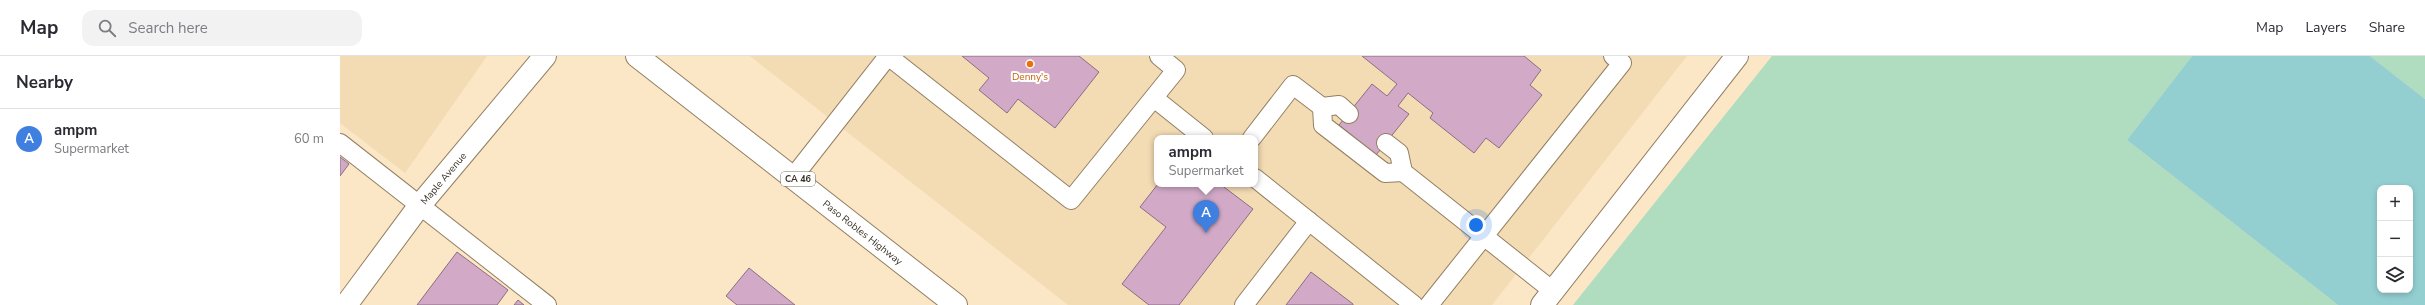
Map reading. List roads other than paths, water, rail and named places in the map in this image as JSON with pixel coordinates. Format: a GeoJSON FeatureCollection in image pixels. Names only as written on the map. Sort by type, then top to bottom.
{"type":"FeatureCollection","features":[{"type":"Feature","properties":{"kind":"main road","name":"Maple Avenue"},"geometry":{"type":"LineString","coordinates":[[346,305],[420,205],[545,56]]}},
{"type":"Feature","properties":{"kind":"main road","name":"Paso Robles Highway"},"geometry":{"type":"LineString","coordinates":[[637,56],[794,176],[956,305]]}},
{"type":"Feature","properties":{"kind":"main road"},"geometry":{"type":"LineString","coordinates":[[1548,298],[1738,56]]}},
{"type":"Feature","properties":{"kind":"lane"},"geometry":{"type":"LineString","coordinates":[[794,176],[888,56],[1071,200],[1176,70],[1159,56]]}},
{"type":"Feature","properties":{"kind":"lane"},"geometry":{"type":"LineString","coordinates":[[1258,180],[1416,305],[1484,236],[1622,63],[1613,56]]}},
{"type":"Feature","properties":{"kind":"lane"},"geometry":{"type":"LineString","coordinates":[[1254,135],[1293,84],[1322,107],[1339,105],[1349,114]]}},
{"type":"Feature","properties":{"kind":"lane"},"geometry":{"type":"LineString","coordinates":[[1154,98],[1200,135]]}},
{"type":"Feature","properties":{"kind":"lane"},"geometry":{"type":"LineString","coordinates":[[1322,107],[1323,125],[1385,173],[1403,172]]}},
{"type":"Feature","properties":{"kind":"lane"},"geometry":{"type":"LineString","coordinates":[[340,143],[547,305]]}},
{"type":"Feature","properties":{"kind":"lane"},"geometry":{"type":"LineString","coordinates":[[1386,143],[1399,153],[1403,172],[1484,236],[1548,298]]}},
{"type":"Feature","properties":{"kind":"lane"},"geometry":{"type":"LineString","coordinates":[[1244,305],[1309,221]]}},
{"type":"Feature","properties":{"kind":"water"},"geometry":{"type":"Polygon","coordinates":[[[2192,56],[2370,56],[2425,99],[2425,305],[2338,305],[2127,140],[2192,56]]]}},
{"type":"Feature","properties":{"kind":"place","name":"Denny's"},"geometry":{"type":"Point","coordinates":[1030,64]}},
{"type":"Feature","properties":{"kind":"place","name":"ampm"},"geometry":{"type":"Point","coordinates":[1206,233]}}]}
